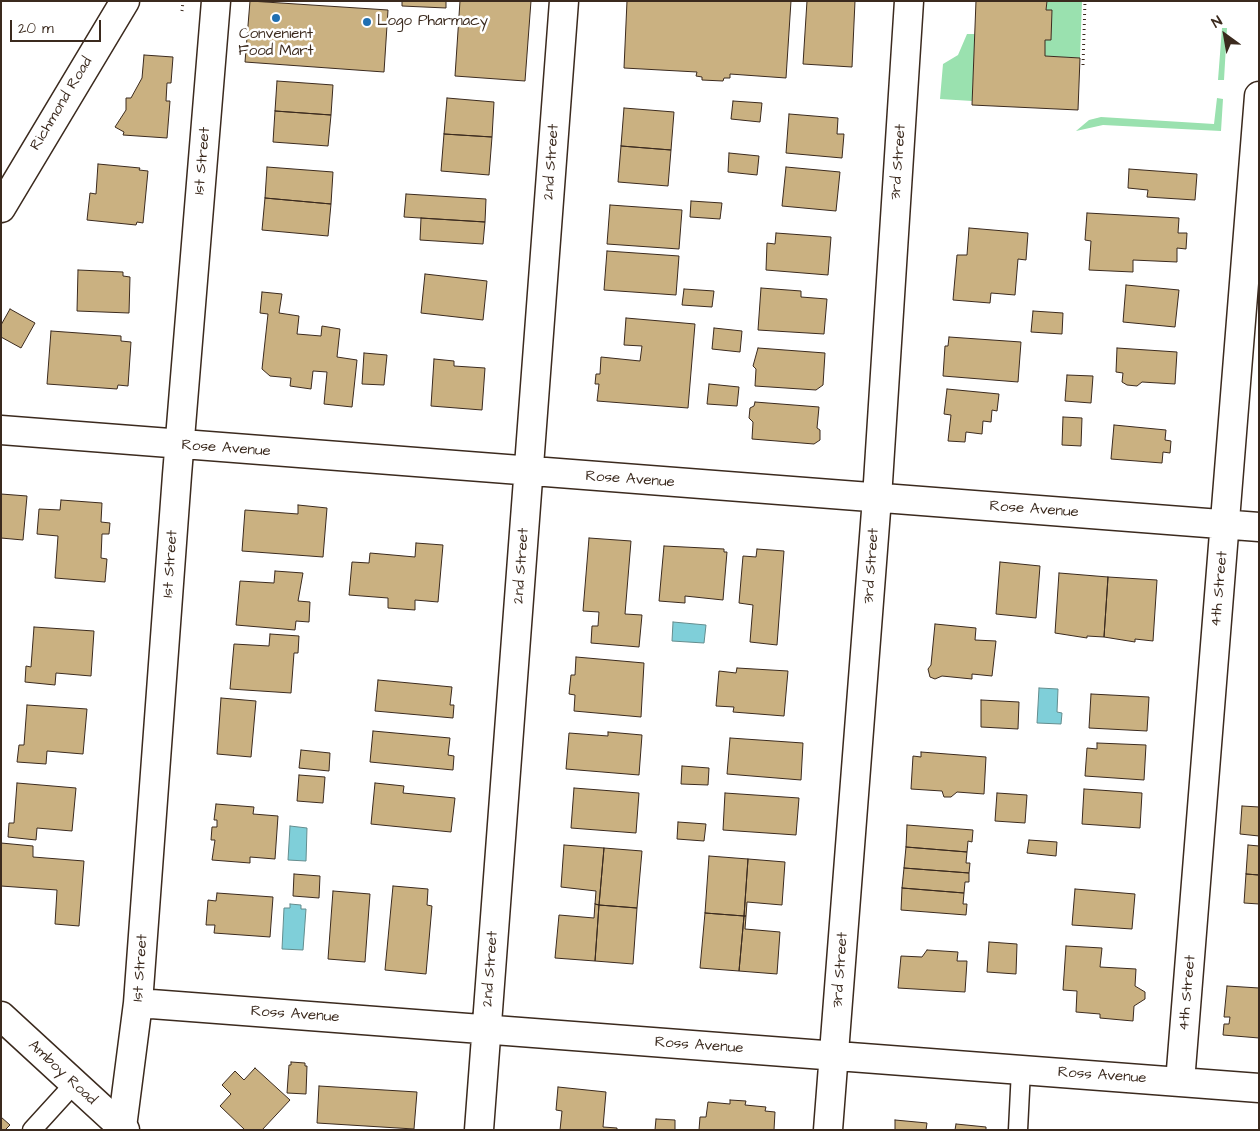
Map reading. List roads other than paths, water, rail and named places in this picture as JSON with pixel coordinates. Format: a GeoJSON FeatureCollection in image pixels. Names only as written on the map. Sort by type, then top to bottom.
{"type":"FeatureCollection","features":[{"type":"Feature","properties":{"kind":"street","name":"Richmond Road"},"geometry":{"type":"LineString","coordinates":[[1,208],[125,1]]}},
{"type":"Feature","properties":{"kind":"street","name":"1st Street"},"geometry":{"type":"LineString","coordinates":[[123,1128],[138,1003],[179,445],[216,1]]}},
{"type":"Feature","properties":{"kind":"street","name":"2nd Street"},"geometry":{"type":"LineString","coordinates":[[479,1130],[564,1]]}},
{"type":"Feature","properties":{"kind":"street","name":"3rd Street"},"geometry":{"type":"LineString","coordinates":[[828,1130],[877,498],[909,1]]}},
{"type":"Feature","properties":{"kind":"street","name":"4th Street"},"geometry":{"type":"LineString","coordinates":[[1180,1082],[1259,96]]}},
{"type":"Feature","properties":{"kind":"street","name":"Rose Avenue"},"geometry":{"type":"LineString","coordinates":[[1,430],[1259,527]]}},
{"type":"Feature","properties":{"kind":"street","name":"Ross Avenue"},"geometry":{"type":"LineString","coordinates":[[138,1003],[1259,1088]]}},
{"type":"Feature","properties":{"kind":"street","name":"Amboy Road"},"geometry":{"type":"LineString","coordinates":[[1,1016],[123,1128]]}},
{"type":"Feature","properties":{"kind":"lane"},"geometry":{"type":"LineString","coordinates":[[1018,1130],[1022,1070]]}},
{"type":"Feature","properties":{"kind":"lane"},"geometry":{"type":"LineString","coordinates":[[32,1130],[73,1084]]}},
{"type":"Feature","properties":{"kind":"water"},"geometry":{"type":"Polygon","coordinates":[[[673,622],[706,625],[704,643],[672,641],[673,622]]]}},
{"type":"Feature","properties":{"kind":"water"},"geometry":{"type":"Polygon","coordinates":[[[1039,688],[1058,689],[1057,712],[1062,713],[1061,724],[1037,723],[1039,688]]]}},
{"type":"Feature","properties":{"kind":"water"},"geometry":{"type":"Polygon","coordinates":[[[290,826],[307,828],[306,861],[288,860],[290,826]]]}},
{"type":"Feature","properties":{"kind":"water"},"geometry":{"type":"Polygon","coordinates":[[[290,904],[301,905],[301,909],[306,909],[303,950],[282,949],[284,908],[290,908],[290,904]]]}},
{"type":"Feature","properties":{"kind":"place","name":"Convenient Food Mart"},"geometry":{"type":"Point","coordinates":[276,18]}},
{"type":"Feature","properties":{"kind":"place","name":"Logo Pharmacy"},"geometry":{"type":"Point","coordinates":[367,22]}}]}
